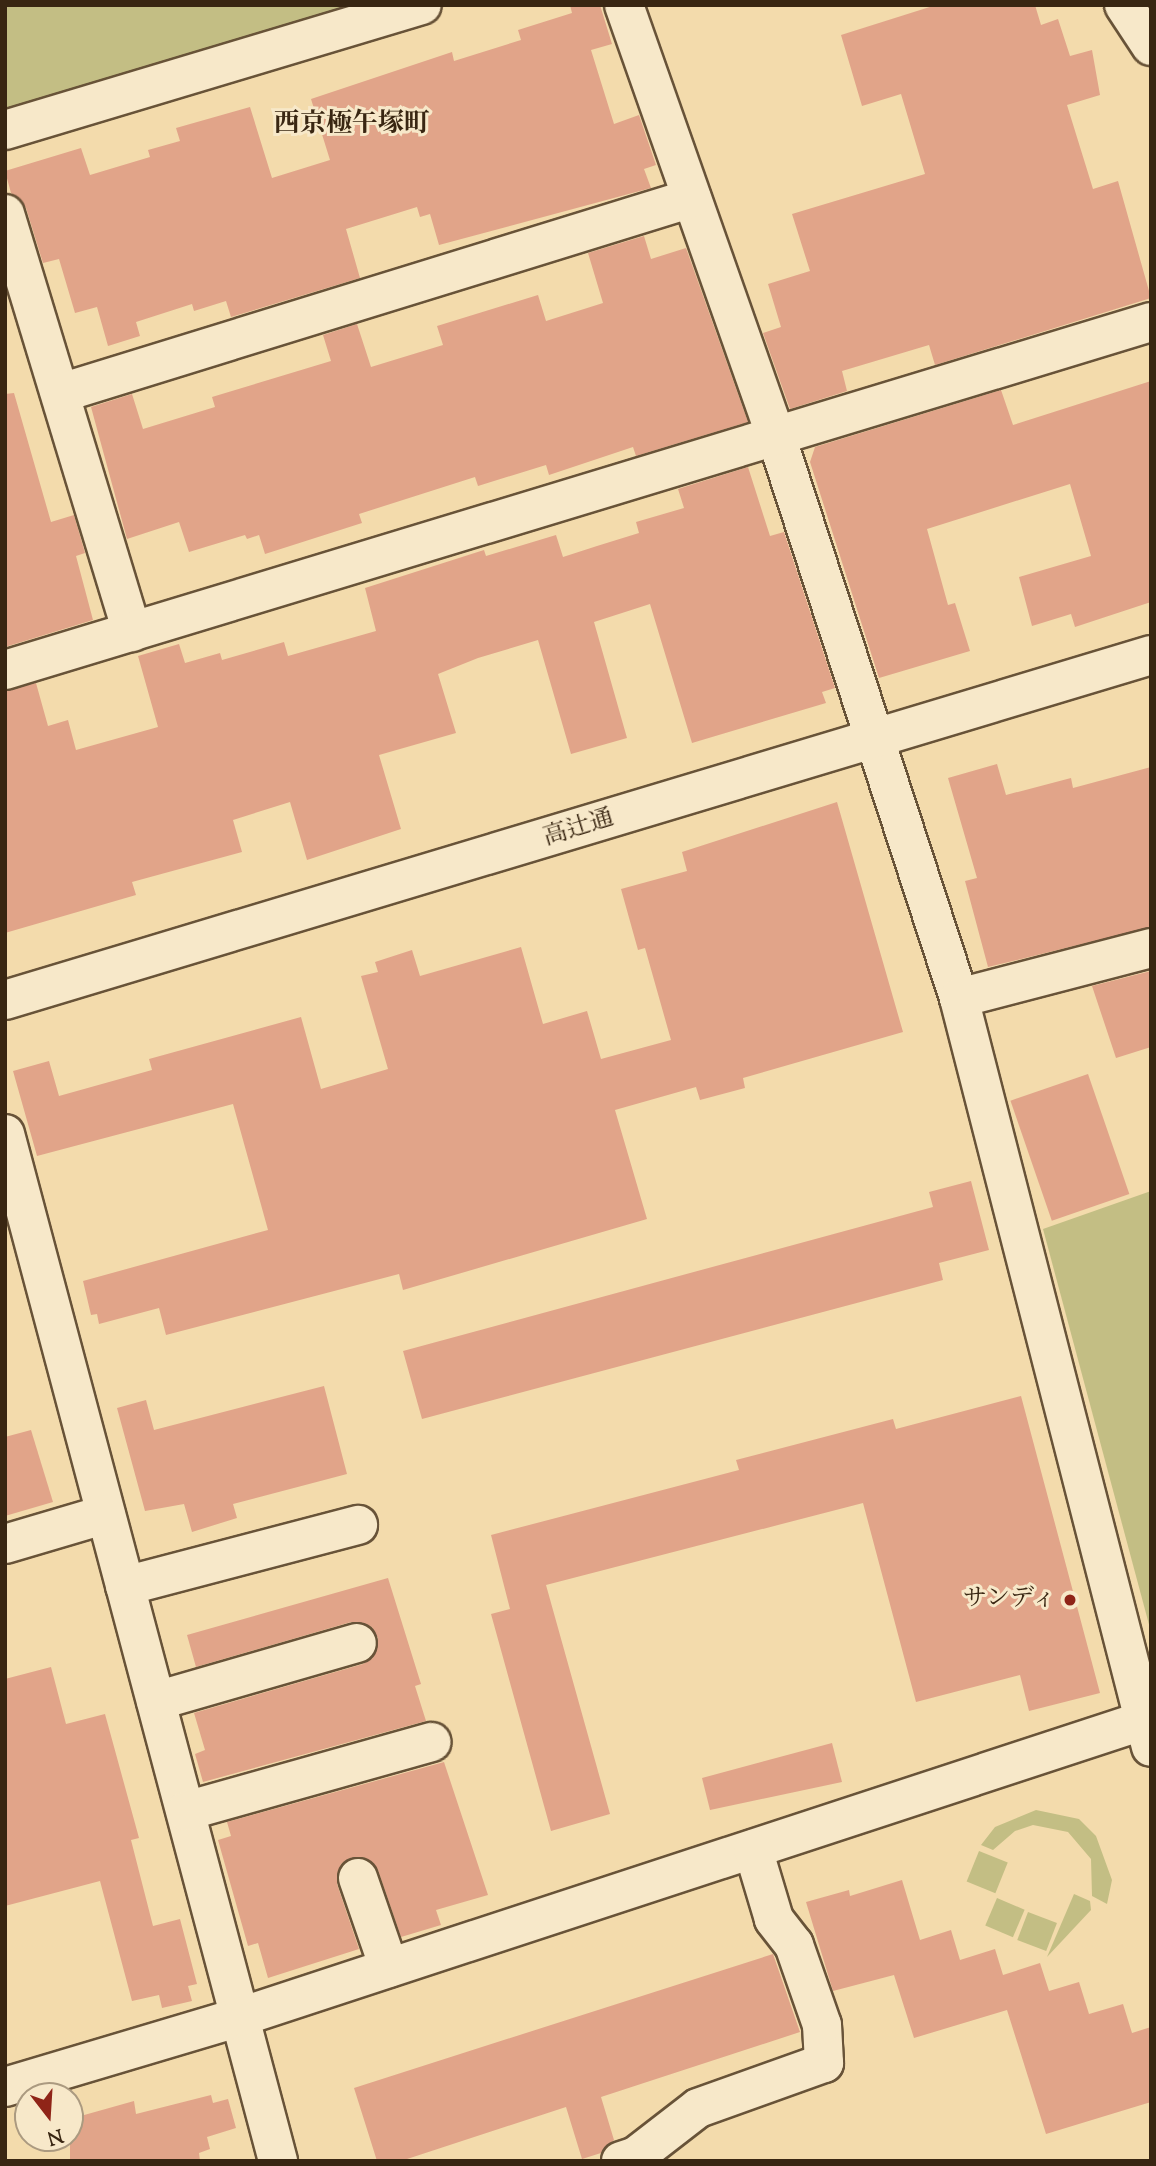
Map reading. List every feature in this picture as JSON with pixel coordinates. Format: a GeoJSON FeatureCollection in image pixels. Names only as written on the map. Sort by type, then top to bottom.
{"type":"FeatureCollection","features":[{"type":"Feature","properties":{"kind":"street"},"geometry":{"type":"LineString","coordinates":[[5,131],[422,5]]}},
{"type":"Feature","properties":{"kind":"street"},"geometry":{"type":"LineString","coordinates":[[5,2087],[240,2017],[753,1849],[1148,1729],[959,998],[879,740],[776,436],[624,5]]}},
{"type":"Feature","properties":{"kind":"street"},"geometry":{"type":"LineString","coordinates":[[1124,5],[1151,46]]}},
{"type":"Feature","properties":{"kind":"street"},"geometry":{"type":"LineString","coordinates":[[61,393],[692,198]]}},
{"type":"Feature","properties":{"kind":"street"},"geometry":{"type":"LineString","coordinates":[[5,214],[132,632]]}},
{"type":"Feature","properties":{"kind":"street"},"geometry":{"type":"LineString","coordinates":[[5,670],[1151,322]]}},
{"type":"Feature","properties":{"kind":"street","name":"高辻通"},"geometry":{"type":"LineString","coordinates":[[5,1000],[879,740],[1151,655]]}},
{"type":"Feature","properties":{"kind":"street"},"geometry":{"type":"LineString","coordinates":[[959,998],[1151,948]]}},
{"type":"Feature","properties":{"kind":"street"},"geometry":{"type":"LineString","coordinates":[[5,1134],[278,2161]]}},
{"type":"Feature","properties":{"kind":"street"},"geometry":{"type":"LineString","coordinates":[[5,1544],[106,1514]]}},
{"type":"Feature","properties":{"kind":"street"},"geometry":{"type":"LineString","coordinates":[[125,1586],[358,1525]]}},
{"type":"Feature","properties":{"kind":"street"},"geometry":{"type":"LineString","coordinates":[[156,1701],[356,1643]]}},
{"type":"Feature","properties":{"kind":"street"},"geometry":{"type":"LineString","coordinates":[[186,1811],[432,1742]]}},
{"type":"Feature","properties":{"kind":"street"},"geometry":{"type":"LineString","coordinates":[[621,2161],[636,2156],[698,2108],[824,2063],[822,2025],[794,1945],[774,1919],[753,1849]]}},
{"type":"Feature","properties":{"kind":"street"},"geometry":{"type":"LineString","coordinates":[[358,1878],[389,1968]]}},
{"type":"Feature","properties":{"kind":"shaded area"},"geometry":{"type":"Polygon","coordinates":[[[5,5],[359,5],[5,113],[5,5]]]}},
{"type":"Feature","properties":{"kind":"shaded area"},"geometry":{"type":"Polygon","coordinates":[[[1151,1191],[1151,1632],[1043,1229],[1151,1191]]]}},
{"type":"Feature","properties":{"kind":"shaded area"},"geometry":{"type":"Polygon","coordinates":[[[1036,1810],[1079,1819],[1096,1836],[1112,1880],[1107,1904],[1092,1896],[1091,1859],[1068,1832],[1033,1825],[1015,1831],[993,1850],[981,1845],[995,1827],[1036,1810]]]}},
{"type":"Feature","properties":{"kind":"shaded area"},"geometry":{"type":"Polygon","coordinates":[[[979,1851],[1008,1863],[995,1893],[967,1882],[979,1851]]]}},
{"type":"Feature","properties":{"kind":"shaded area"},"geometry":{"type":"Polygon","coordinates":[[[1074,1894],[1090,1901],[1091,1910],[1047,1957],[1074,1894]]]}},
{"type":"Feature","properties":{"kind":"shaded area"},"geometry":{"type":"Polygon","coordinates":[[[997,1898],[1025,1910],[1013,1937],[985,1926],[997,1898]]]}},
{"type":"Feature","properties":{"kind":"shaded area"},"geometry":{"type":"Polygon","coordinates":[[[1028,1912],[1057,1923],[1046,1951],[1017,1940],[1028,1912]]]}},
{"type":"Feature","properties":{"kind":"building"},"geometry":{"type":"Polygon","coordinates":[[[570,5],[600,5],[612,44],[591,50],[614,124],[639,115],[656,165],[644,169],[651,188],[439,245],[430,214],[420,217],[417,207],[346,229],[360,278],[231,317],[226,301],[194,311],[192,304],[136,322],[140,336],[108,346],[97,307],[75,313],[59,259],[43,263],[26,208],[11,193],[5,171],[81,148],[90,175],[150,157],[148,150],[180,141],[176,128],[250,107],[272,178],[330,160],[311,99],[452,52],[454,61],[521,40],[518,30],[572,13],[570,5]]]}},
{"type":"Feature","properties":{"kind":"building"},"geometry":{"type":"Polygon","coordinates":[[[936,5],[1035,5],[1041,25],[1058,19],[1070,56],[1092,50],[1100,95],[1067,105],[1093,189],[1118,181],[1151,298],[935,365],[929,345],[842,371],[847,391],[790,409],[763,333],[781,327],[768,284],[810,271],[792,214],[925,174],[901,94],[862,106],[841,35],[936,5]]]}},
{"type":"Feature","properties":{"kind":"building"},"geometry":{"type":"Polygon","coordinates":[[[644,236],[651,259],[686,248],[748,422],[636,456],[633,447],[549,475],[546,465],[478,486],[475,477],[359,514],[362,523],[265,554],[259,535],[247,539],[245,535],[189,552],[179,522],[127,539],[91,407],[132,394],[143,429],[215,407],[212,397],[331,361],[323,335],[357,324],[371,367],[443,345],[437,326],[538,295],[546,321],[603,303],[588,253],[644,236]]]}},
{"type":"Feature","properties":{"kind":"building"},"geometry":{"type":"Polygon","coordinates":[[[1151,381],[1151,602],[1075,627],[1071,614],[1032,626],[1019,577],[1091,556],[1070,484],[927,529],[948,605],[955,603],[970,651],[879,678],[810,462],[815,447],[1001,390],[1013,425],[1151,381]]]}},
{"type":"Feature","properties":{"kind":"building"},"geometry":{"type":"Polygon","coordinates":[[[14,393],[51,522],[74,515],[85,553],[76,556],[93,620],[5,647],[5,394],[14,393]]]}},
{"type":"Feature","properties":{"kind":"building"},"geometry":{"type":"Polygon","coordinates":[[[748,467],[770,536],[784,532],[835,688],[822,692],[826,703],[692,743],[650,604],[594,622],[627,738],[571,754],[538,640],[478,658],[438,674],[456,733],[379,755],[401,829],[307,860],[290,802],[233,820],[242,852],[132,882],[136,895],[5,933],[5,691],[36,683],[48,726],[68,720],[76,750],[158,727],[138,656],[179,644],[185,663],[220,653],[222,660],[284,642],[288,656],[376,631],[365,588],[484,550],[486,556],[556,535],[563,557],[639,533],[636,522],[684,508],[678,489],[748,467]]]}},
{"type":"Feature","properties":{"kind":"building"},"geometry":{"type":"Polygon","coordinates":[[[997,764],[1006,795],[1071,778],[1073,788],[1151,767],[1151,927],[988,967],[965,881],[977,878],[948,778],[997,764]]]}},
{"type":"Feature","properties":{"kind":"building"},"geometry":{"type":"Polygon","coordinates":[[[837,802],[903,1032],[743,1078],[745,1088],[700,1100],[696,1087],[615,1110],[647,1219],[403,1290],[399,1274],[166,1335],[159,1308],[99,1324],[97,1314],[91,1315],[83,1281],[268,1230],[233,1104],[37,1156],[13,1071],[49,1061],[59,1096],[152,1070],[149,1059],[301,1017],[321,1089],[388,1069],[361,976],[378,972],[375,962],[412,950],[420,976],[521,947],[543,1024],[587,1011],[601,1059],[671,1040],[645,948],[638,950],[621,889],[687,871],[682,852],[837,802]]]}},
{"type":"Feature","properties":{"kind":"building"},"geometry":{"type":"Polygon","coordinates":[[[1151,971],[1151,1047],[1116,1058],[1092,986],[1151,971]]]}},
{"type":"Feature","properties":{"kind":"building"},"geometry":{"type":"Polygon","coordinates":[[[1088,1074],[1129,1194],[1052,1221],[1010,1101],[1088,1074]]]}},
{"type":"Feature","properties":{"kind":"building"},"geometry":{"type":"Polygon","coordinates":[[[971,1181],[989,1250],[939,1263],[943,1280],[422,1419],[403,1351],[933,1207],[929,1192],[971,1181]]]}},
{"type":"Feature","properties":{"kind":"building"},"geometry":{"type":"Polygon","coordinates":[[[324,1386],[347,1474],[233,1504],[237,1518],[192,1532],[184,1504],[145,1511],[117,1408],[146,1400],[154,1430],[324,1386]]]}},
{"type":"Feature","properties":{"kind":"building"},"geometry":{"type":"Polygon","coordinates":[[[1021,1396],[1100,1693],[1029,1711],[1020,1675],[916,1702],[863,1503],[546,1585],[610,1814],[551,1831],[491,1614],[510,1609],[491,1535],[739,1470],[736,1460],[893,1419],[896,1429],[1021,1396]]]}},
{"type":"Feature","properties":{"kind":"building"},"geometry":{"type":"Polygon","coordinates":[[[31,1430],[53,1502],[5,1516],[5,1437],[31,1430]]]}},
{"type":"Feature","properties":{"kind":"building"},"geometry":{"type":"Polygon","coordinates":[[[388,1578],[421,1684],[415,1686],[426,1721],[203,1782],[195,1754],[205,1750],[194,1713],[363,1664],[373,1658],[378,1638],[372,1627],[351,1622],[196,1667],[187,1635],[388,1578]]]}},
{"type":"Feature","properties":{"kind":"building"},"geometry":{"type":"Polygon","coordinates":[[[51,1667],[66,1724],[105,1714],[139,1838],[131,1840],[153,1926],[180,1919],[197,1984],[188,1986],[192,2001],[162,2008],[159,1995],[132,2001],[100,1881],[5,1906],[5,1679],[51,1667]]]}},
{"type":"Feature","properties":{"kind":"building"},"geometry":{"type":"Polygon","coordinates":[[[832,1743],[842,1782],[710,1810],[702,1778],[832,1743]]]}},
{"type":"Feature","properties":{"kind":"building"},"geometry":{"type":"Polygon","coordinates":[[[444,1762],[488,1895],[436,1910],[441,1925],[401,1937],[378,1870],[363,1857],[350,1858],[341,1864],[337,1884],[359,1949],[268,1978],[258,1943],[248,1946],[218,1840],[231,1836],[227,1822],[444,1762]]]}},
{"type":"Feature","properties":{"kind":"building"},"geometry":{"type":"Polygon","coordinates":[[[902,1880],[920,1940],[951,1930],[960,1960],[995,1949],[1003,1975],[1040,1963],[1049,1991],[1079,1982],[1089,2014],[1123,2004],[1132,2033],[1151,2027],[1151,2102],[1046,2134],[1007,2010],[914,2038],[894,1975],[833,1991],[806,1902],[849,1890],[850,1896],[902,1880]]]}},
{"type":"Feature","properties":{"kind":"building"},"geometry":{"type":"Polygon","coordinates":[[[773,1954],[800,2032],[601,2097],[614,2140],[601,2153],[582,2159],[566,2107],[401,2161],[377,2161],[354,2088],[773,1954]]]}},
{"type":"Feature","properties":{"kind":"building"},"geometry":{"type":"Polygon","coordinates":[[[211,2095],[213,2103],[228,2099],[236,2128],[207,2137],[210,2149],[199,2153],[200,2161],[70,2161],[70,2152],[84,2152],[84,2115],[134,2101],[136,2114],[211,2095]]]}},
{"type":"Feature","properties":{"kind":"place","name":"サンディ"},"geometry":{"type":"Point","coordinates":[1070,1600]}},
{"type":"Feature","properties":{"kind":"district","name":"西京極午塚町"},"geometry":{"type":"Point","coordinates":[352,125]}}]}
